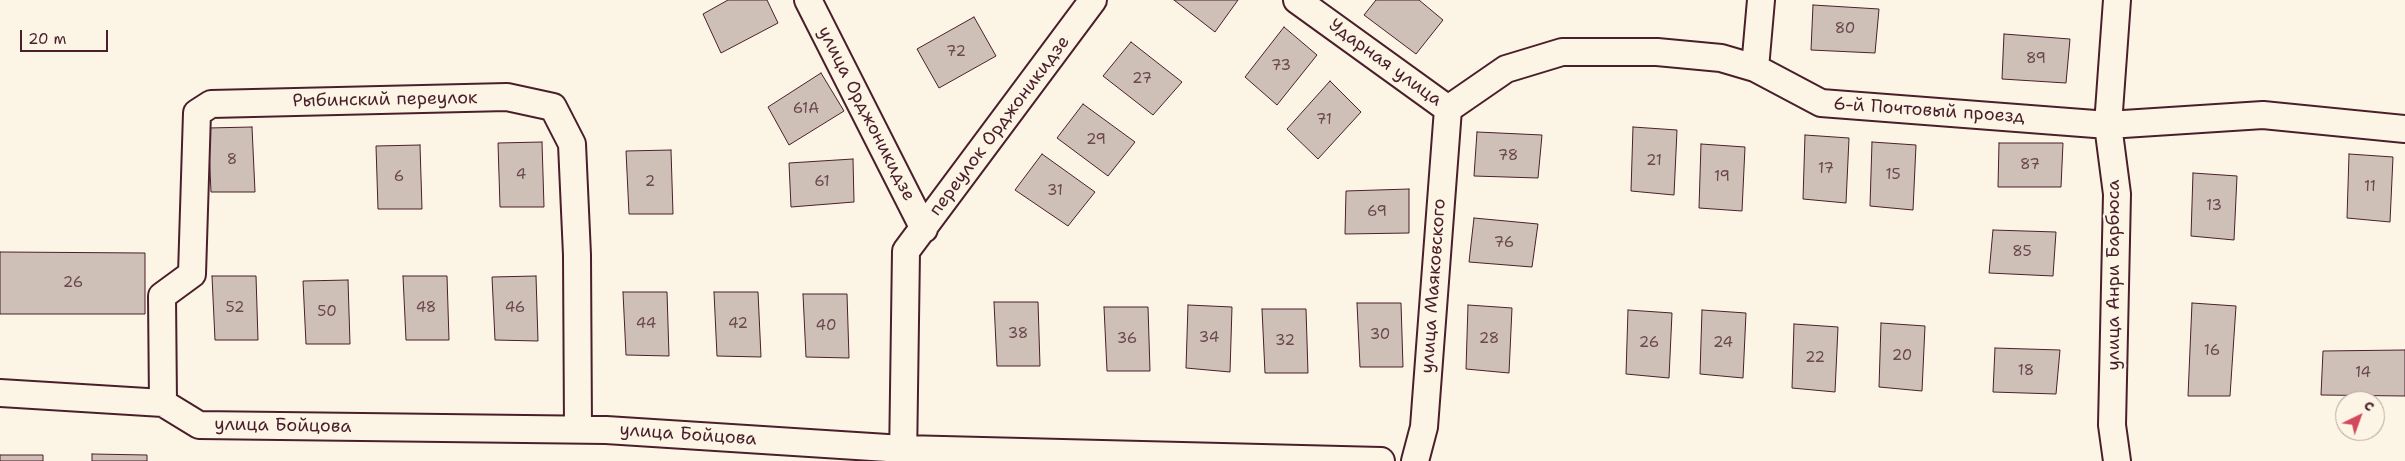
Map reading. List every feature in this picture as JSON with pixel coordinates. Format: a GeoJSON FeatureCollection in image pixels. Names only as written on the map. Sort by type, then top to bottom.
{"type":"FeatureCollection","features":[{"type":"Feature","properties":{"kind":"street","name":"улица Орджоникидзе"},"geometry":{"type":"LineString","coordinates":[[808,0],[924,229]]}},
{"type":"Feature","properties":{"kind":"street","name":"переулок Орджоникидзе"},"geometry":{"type":"LineString","coordinates":[[903,455],[906,251],[1093,0]]}},
{"type":"Feature","properties":{"kind":"street","name":"Ударная улица"},"geometry":{"type":"LineString","coordinates":[[1297,0],[1448,109]]}},
{"type":"Feature","properties":{"kind":"street"},"geometry":{"type":"LineString","coordinates":[[1755,68],[1761,0]]}},
{"type":"Feature","properties":{"kind":"street","name":"улица Анри Барбюса"},"geometry":{"type":"LineString","coordinates":[[2117,0],[2108,125],[2118,194],[2112,424],[2117,461]]}},
{"type":"Feature","properties":{"kind":"street","name":"6-й Почтовый проезд"},"geometry":{"type":"LineString","coordinates":[[1448,109],[1506,69],[1562,52],[1657,52],[1721,58],[1755,68],[1821,103],[2108,125],[2263,115],[2405,129]]}},
{"type":"Feature","properties":{"kind":"street","name":"Рыбинский переулок"},"geometry":{"type":"LineString","coordinates":[[163,404],[162,296],[192,274],[197,113],[211,104],[507,97],[553,108],[572,144],[577,255],[578,429]]}},
{"type":"Feature","properties":{"kind":"street","name":"улица Маяковского"},"geometry":{"type":"LineString","coordinates":[[1416,461],[1424,427],[1448,109]]}},
{"type":"Feature","properties":{"kind":"street","name":"улица Бойцова"},"geometry":{"type":"LineString","coordinates":[[0,393],[163,404],[199,425],[578,429],[903,455],[1381,461]]}},
{"type":"Feature","properties":{"kind":"building"},"geometry":{"type":"Polygon","coordinates":[[[728,0],[767,0],[778,23],[721,53],[703,14],[728,0]]]}},
{"type":"Feature","properties":{"kind":"building"},"geometry":{"type":"Polygon","coordinates":[[[1174,0],[1238,0],[1215,32],[1174,0]]]}},
{"type":"Feature","properties":{"kind":"building"},"geometry":{"type":"Polygon","coordinates":[[[1376,0],[1419,0],[1443,20],[1416,54],[1364,15],[1376,0]]]}},
{"type":"Feature","properties":{"kind":"building"},"geometry":{"type":"Polygon","coordinates":[[[1813,5],[1879,9],[1875,53],[1811,50],[1813,5]]]}},
{"type":"Feature","properties":{"kind":"building"},"geometry":{"type":"Polygon","coordinates":[[[974,17],[996,56],[939,88],[917,49],[974,17]]]}},
{"type":"Feature","properties":{"kind":"building"},"geometry":{"type":"Polygon","coordinates":[[[1284,27],[1317,55],[1277,105],[1245,77],[1284,27]]]}},
{"type":"Feature","properties":{"kind":"building"},"geometry":{"type":"Polygon","coordinates":[[[2004,34],[2070,39],[2066,83],[2002,79],[2004,34]]]}},
{"type":"Feature","properties":{"kind":"building"},"geometry":{"type":"Polygon","coordinates":[[[1131,42],[1182,82],[1153,115],[1103,76],[1131,42]]]}},
{"type":"Feature","properties":{"kind":"building"},"geometry":{"type":"Polygon","coordinates":[[[821,73],[844,111],[789,145],[768,107],[821,73]]]}},
{"type":"Feature","properties":{"kind":"building"},"geometry":{"type":"Polygon","coordinates":[[[1330,81],[1361,112],[1318,159],[1287,129],[1330,81]]]}},
{"type":"Feature","properties":{"kind":"building"},"geometry":{"type":"Polygon","coordinates":[[[1083,104],[1135,142],[1108,176],[1057,138],[1083,104]]]}},
{"type":"Feature","properties":{"kind":"building"},"geometry":{"type":"Polygon","coordinates":[[[252,127],[255,192],[211,192],[208,128],[252,127]]]}},
{"type":"Feature","properties":{"kind":"building"},"geometry":{"type":"Polygon","coordinates":[[[1633,127],[1677,130],[1674,195],[1631,191],[1633,127]]]}},
{"type":"Feature","properties":{"kind":"building"},"geometry":{"type":"Polygon","coordinates":[[[1477,132],[1542,135],[1538,178],[1474,176],[1477,132]]]}},
{"type":"Feature","properties":{"kind":"building"},"geometry":{"type":"Polygon","coordinates":[[[1805,135],[1849,138],[1846,203],[1803,199],[1805,135]]]}},
{"type":"Feature","properties":{"kind":"building"},"geometry":{"type":"Polygon","coordinates":[[[542,142],[544,207],[500,207],[498,143],[542,142]]]}},
{"type":"Feature","properties":{"kind":"building"},"geometry":{"type":"Polygon","coordinates":[[[1872,142],[1916,145],[1913,210],[1870,206],[1872,142]]]}},
{"type":"Feature","properties":{"kind":"building"},"geometry":{"type":"Polygon","coordinates":[[[1999,143],[2063,143],[2061,187],[1998,187],[1999,143]]]}},
{"type":"Feature","properties":{"kind":"building"},"geometry":{"type":"Polygon","coordinates":[[[1701,144],[1745,147],[1742,211],[1699,208],[1701,144]]]}},
{"type":"Feature","properties":{"kind":"building"},"geometry":{"type":"Polygon","coordinates":[[[420,145],[422,209],[378,209],[376,146],[420,145]]]}},
{"type":"Feature","properties":{"kind":"building"},"geometry":{"type":"Polygon","coordinates":[[[671,150],[673,214],[629,214],[626,151],[671,150]]]}},
{"type":"Feature","properties":{"kind":"building"},"geometry":{"type":"Polygon","coordinates":[[[1042,154],[1095,192],[1068,226],[1015,190],[1042,154]]]}},
{"type":"Feature","properties":{"kind":"building"},"geometry":{"type":"Polygon","coordinates":[[[2349,154],[2393,157],[2390,222],[2347,218],[2349,154]]]}},
{"type":"Feature","properties":{"kind":"building"},"geometry":{"type":"Polygon","coordinates":[[[853,159],[854,202],[791,207],[789,163],[853,159]]]}},
{"type":"Feature","properties":{"kind":"building"},"geometry":{"type":"Polygon","coordinates":[[[2193,173],[2237,176],[2234,240],[2191,236],[2193,173]]]}},
{"type":"Feature","properties":{"kind":"building"},"geometry":{"type":"Polygon","coordinates":[[[1409,189],[1409,233],[1345,234],[1346,191],[1409,189]]]}},
{"type":"Feature","properties":{"kind":"building"},"geometry":{"type":"Polygon","coordinates":[[[1474,218],[1538,224],[1532,267],[1469,262],[1474,218]]]}},
{"type":"Feature","properties":{"kind":"building"},"geometry":{"type":"Polygon","coordinates":[[[1993,230],[2056,232],[2053,276],[1989,273],[1993,230]]]}},
{"type":"Feature","properties":{"kind":"building"},"geometry":{"type":"Polygon","coordinates":[[[0,252],[145,253],[145,314],[0,314],[0,252]]]}},
{"type":"Feature","properties":{"kind":"building"},"geometry":{"type":"Polygon","coordinates":[[[212,276],[256,276],[258,340],[215,340],[212,276]]]}},
{"type":"Feature","properties":{"kind":"building"},"geometry":{"type":"Polygon","coordinates":[[[403,276],[447,276],[449,340],[406,340],[403,276]]]}},
{"type":"Feature","properties":{"kind":"building"},"geometry":{"type":"Polygon","coordinates":[[[536,276],[538,341],[495,340],[492,277],[536,276]]]}},
{"type":"Feature","properties":{"kind":"building"},"geometry":{"type":"Polygon","coordinates":[[[348,280],[350,344],[306,344],[303,281],[348,280]]]}},
{"type":"Feature","properties":{"kind":"building"},"geometry":{"type":"Polygon","coordinates":[[[623,292],[667,292],[669,356],[626,355],[623,292]]]}},
{"type":"Feature","properties":{"kind":"building"},"geometry":{"type":"Polygon","coordinates":[[[714,292],[758,292],[761,357],[717,356],[714,292]]]}},
{"type":"Feature","properties":{"kind":"building"},"geometry":{"type":"Polygon","coordinates":[[[803,294],[847,294],[849,358],[806,357],[803,294]]]}},
{"type":"Feature","properties":{"kind":"building"},"geometry":{"type":"Polygon","coordinates":[[[994,302],[1038,302],[1040,366],[997,366],[994,302]]]}},
{"type":"Feature","properties":{"kind":"building"},"geometry":{"type":"Polygon","coordinates":[[[1357,303],[1401,303],[1403,367],[1360,367],[1357,303]]]}},
{"type":"Feature","properties":{"kind":"building"},"geometry":{"type":"Polygon","coordinates":[[[2192,303],[2236,306],[2230,396],[2188,396],[2192,303]]]}},
{"type":"Feature","properties":{"kind":"building"},"geometry":{"type":"Polygon","coordinates":[[[1188,305],[1232,307],[1230,372],[1186,368],[1188,305]]]}},
{"type":"Feature","properties":{"kind":"building"},"geometry":{"type":"Polygon","coordinates":[[[1468,305],[1512,308],[1509,373],[1466,369],[1468,305]]]}},
{"type":"Feature","properties":{"kind":"building"},"geometry":{"type":"Polygon","coordinates":[[[1104,307],[1148,307],[1150,371],[1107,371],[1104,307]]]}},
{"type":"Feature","properties":{"kind":"building"},"geometry":{"type":"Polygon","coordinates":[[[1262,309],[1306,309],[1308,373],[1265,373],[1262,309]]]}},
{"type":"Feature","properties":{"kind":"building"},"geometry":{"type":"Polygon","coordinates":[[[1628,310],[1672,313],[1669,378],[1626,374],[1628,310]]]}},
{"type":"Feature","properties":{"kind":"building"},"geometry":{"type":"Polygon","coordinates":[[[1702,310],[1746,313],[1743,378],[1700,374],[1702,310]]]}},
{"type":"Feature","properties":{"kind":"building"},"geometry":{"type":"Polygon","coordinates":[[[1881,323],[1925,326],[1922,391],[1879,387],[1881,323]]]}},
{"type":"Feature","properties":{"kind":"building"},"geometry":{"type":"Polygon","coordinates":[[[1794,324],[1838,327],[1835,392],[1792,388],[1794,324]]]}},
{"type":"Feature","properties":{"kind":"building"},"geometry":{"type":"Polygon","coordinates":[[[1995,348],[2060,350],[2056,394],[1993,392],[1995,348]]]}},
{"type":"Feature","properties":{"kind":"building"},"geometry":{"type":"Polygon","coordinates":[[[2405,350],[2405,396],[2385,396],[2385,391],[2335,391],[2335,395],[2321,395],[2323,351],[2405,350]]]}},
{"type":"Feature","properties":{"kind":"building"},"geometry":{"type":"Polygon","coordinates":[[[92,454],[147,455],[147,461],[92,461],[92,454]]]}},
{"type":"Feature","properties":{"kind":"building"},"geometry":{"type":"Polygon","coordinates":[[[0,455],[43,455],[43,461],[0,461],[0,455]]]}}]}
